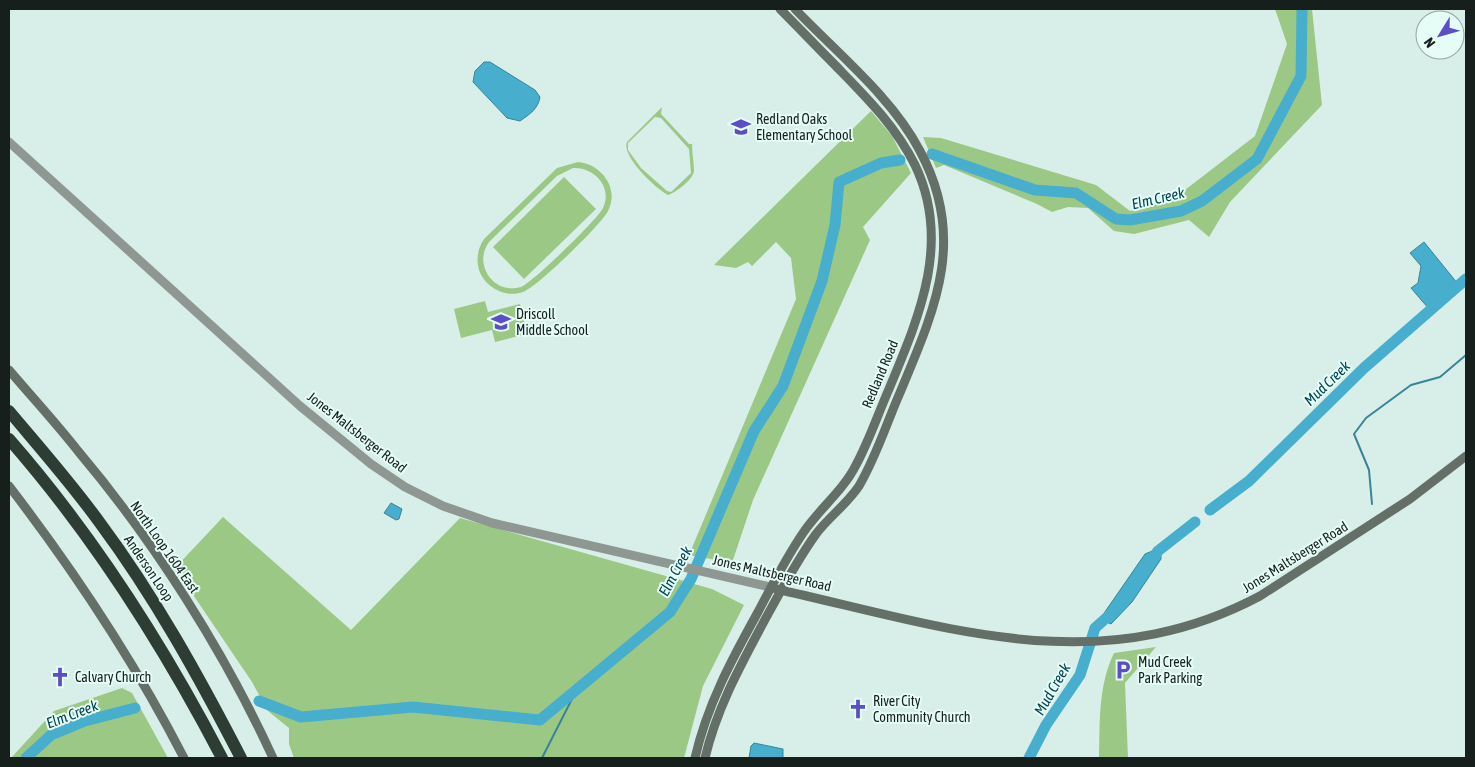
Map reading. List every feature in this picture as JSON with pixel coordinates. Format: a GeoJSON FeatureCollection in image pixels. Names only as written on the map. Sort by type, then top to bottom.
{"type":"FeatureCollection","features":[{"type":"Feature","properties":{"kind":"highway","name":"Anderson Loop"},"geometry":{"type":"LineString","coordinates":[[9,411],[101,524],[156,605],[206,690],[241,758]]}},
{"type":"Feature","properties":{"kind":"highway"},"geometry":{"type":"LineString","coordinates":[[9,439],[67,511],[130,601],[183,683],[222,758]]}},
{"type":"Feature","properties":{"kind":"main road","name":"Redland Road"},"geometry":{"type":"LineString","coordinates":[[695,758],[703,725],[720,682],[770,588],[807,527],[856,466],[916,325],[926,291],[931,243],[930,218],[920,179],[891,124],[780,9]]}},
{"type":"Feature","properties":{"kind":"main road","name":"Redland Road"},"geometry":{"type":"LineString","coordinates":[[705,758],[714,726],[729,687],[781,590],[817,532],[850,497],[867,472],[930,319],[940,284],[944,242],[941,214],[931,174],[906,127],[889,105],[794,9]]}},
{"type":"Feature","properties":{"kind":"main road","name":"North Loop 1604 East"},"geometry":{"type":"LineString","coordinates":[[9,370],[80,452],[159,558],[208,635],[273,758]]}},
{"type":"Feature","properties":{"kind":"main road","name":"Jones Maltsberger Road"},"geometry":{"type":"LineString","coordinates":[[770,588],[996,638],[1060,643],[1115,640],[1187,626],[1245,604],[1284,582],[1410,500],[1466,456]]}},
{"type":"Feature","properties":{"kind":"main road"},"geometry":{"type":"LineString","coordinates":[[9,486],[56,548],[102,615],[155,702],[184,758]]}},
{"type":"Feature","properties":{"kind":"street","name":"Jones Maltsberger Road"},"geometry":{"type":"LineString","coordinates":[[9,142],[300,406],[389,477],[418,494],[468,516],[770,588]]}},
{"type":"Feature","properties":{"kind":"green space"},"geometry":{"type":"Polygon","coordinates":[[[1275,9],[1312,9],[1322,105],[1230,202],[1209,237],[1189,220],[1134,234],[1114,231],[1088,208],[1068,207],[1052,212],[944,165],[936,168],[923,137],[941,138],[1096,185],[1130,211],[1181,193],[1255,136],[1287,44],[1275,9]]]}},
{"type":"Feature","properties":{"kind":"green space"},"geometry":{"type":"Polygon","coordinates":[[[662,107],[661,114],[689,144],[692,144],[693,175],[683,186],[668,195],[648,179],[634,163],[629,155],[627,148],[627,142],[662,107]],[[655,117],[628,143],[628,150],[641,168],[667,191],[671,192],[691,173],[689,149],[661,118],[655,117]]]}},
{"type":"Feature","properties":{"kind":"green space"},"geometry":{"type":"Polygon","coordinates":[[[871,111],[892,136],[911,173],[863,227],[870,240],[753,500],[732,563],[689,555],[796,299],[791,258],[776,242],[752,266],[748,262],[736,268],[714,265],[871,111]]]}},
{"type":"Feature","properties":{"kind":"green space"},"geometry":{"type":"Polygon","coordinates":[[[578,162],[594,167],[601,172],[610,186],[612,194],[608,211],[582,241],[530,288],[523,292],[512,294],[501,292],[487,283],[480,273],[478,253],[481,244],[557,168],[578,162]],[[573,168],[557,176],[489,242],[485,250],[483,262],[488,275],[498,285],[507,288],[521,287],[538,275],[590,224],[603,208],[605,193],[600,180],[588,171],[573,168]]]}},
{"type":"Feature","properties":{"kind":"green space"},"geometry":{"type":"Polygon","coordinates":[[[564,177],[596,209],[524,279],[493,247],[564,177]]]}},
{"type":"Feature","properties":{"kind":"green space"},"geometry":{"type":"Polygon","coordinates":[[[485,301],[488,312],[520,304],[527,334],[495,342],[492,330],[461,338],[454,309],[485,301]]]}},
{"type":"Feature","properties":{"kind":"green space"},"geometry":{"type":"Polygon","coordinates":[[[223,517],[351,630],[460,518],[712,589],[744,605],[703,686],[684,758],[294,758],[289,744],[289,728],[268,711],[252,682],[175,568],[223,517]]]}},
{"type":"Feature","properties":{"kind":"green space"},"geometry":{"type":"Polygon","coordinates":[[[1156,647],[1125,683],[1128,758],[1099,758],[1102,691],[1114,653],[1156,647]]]}},
{"type":"Feature","properties":{"kind":"green space"},"geometry":{"type":"Polygon","coordinates":[[[122,688],[132,693],[168,758],[11,758],[54,711],[122,688]]]}},
{"type":"Feature","properties":{"kind":"water"},"geometry":{"type":"Polygon","coordinates":[[[484,62],[490,62],[535,90],[540,97],[533,111],[520,121],[507,118],[473,82],[475,71],[484,62]]]}},
{"type":"Feature","properties":{"kind":"water"},"geometry":{"type":"Polygon","coordinates":[[[1424,242],[1458,284],[1429,309],[1411,288],[1418,283],[1421,266],[1410,253],[1424,242]]]}},
{"type":"Feature","properties":{"kind":"water"},"geometry":{"type":"Polygon","coordinates":[[[391,503],[402,509],[399,519],[396,520],[384,513],[391,503]]]}},
{"type":"Feature","properties":{"kind":"water"},"geometry":{"type":"Polygon","coordinates":[[[1157,549],[1161,553],[1161,559],[1132,602],[1111,624],[1100,619],[1145,554],[1157,549]]]}},
{"type":"Feature","properties":{"kind":"water"},"geometry":{"type":"Polygon","coordinates":[[[754,743],[783,749],[783,758],[749,758],[751,746],[754,743]]]}},
{"type":"Feature","properties":{"kind":"waterway","name":"Elm Creek"},"geometry":{"type":"LineString","coordinates":[[932,154],[1035,190],[1076,193],[1116,219],[1130,220],[1181,211],[1202,201],[1257,159],[1301,76],[1302,9]]}},
{"type":"Feature","properties":{"kind":"waterway","name":"Elm Creek"},"geometry":{"type":"LineString","coordinates":[[259,701],[301,717],[413,707],[540,720],[670,612],[691,579],[754,431],[783,386],[822,281],[835,225],[839,182],[881,163],[900,160]]}},
{"type":"Feature","properties":{"kind":"waterway","name":"Mud Creek"},"geometry":{"type":"LineString","coordinates":[[1210,510],[1249,481],[1364,368],[1466,279]]}},
{"type":"Feature","properties":{"kind":"waterway"},"geometry":{"type":"LineString","coordinates":[[1372,504],[1369,470],[1354,434],[1366,418],[1411,385],[1440,377],[1466,355]]}},
{"type":"Feature","properties":{"kind":"waterway","name":"Mud Creek"},"geometry":{"type":"LineString","coordinates":[[1149,564],[1158,551],[1195,522]]}},
{"type":"Feature","properties":{"kind":"waterway","name":"Mud Creek"},"geometry":{"type":"LineString","coordinates":[[1029,758],[1046,725],[1080,675],[1095,628],[1114,611]]}},
{"type":"Feature","properties":{"kind":"waterway"},"geometry":{"type":"LineString","coordinates":[[542,758],[576,691]]}},
{"type":"Feature","properties":{"kind":"waterway","name":"Elm Creek"},"geometry":{"type":"LineString","coordinates":[[26,758],[51,735],[85,721],[135,708]]}},
{"type":"Feature","properties":{"kind":"place","name":"Redland Oaks Elementary School"},"geometry":{"type":"Point","coordinates":[741,127]}},
{"type":"Feature","properties":{"kind":"place","name":"Driscoll Middle School"},"geometry":{"type":"Point","coordinates":[501,322]}},
{"type":"Feature","properties":{"kind":"place","name":"Mud Creek Park Parking"},"geometry":{"type":"Point","coordinates":[1123,670]}},
{"type":"Feature","properties":{"kind":"place","name":"Calvary Church"},"geometry":{"type":"Point","coordinates":[60,677]}},
{"type":"Feature","properties":{"kind":"place","name":"River City Community Church"},"geometry":{"type":"Point","coordinates":[858,709]}}]}
